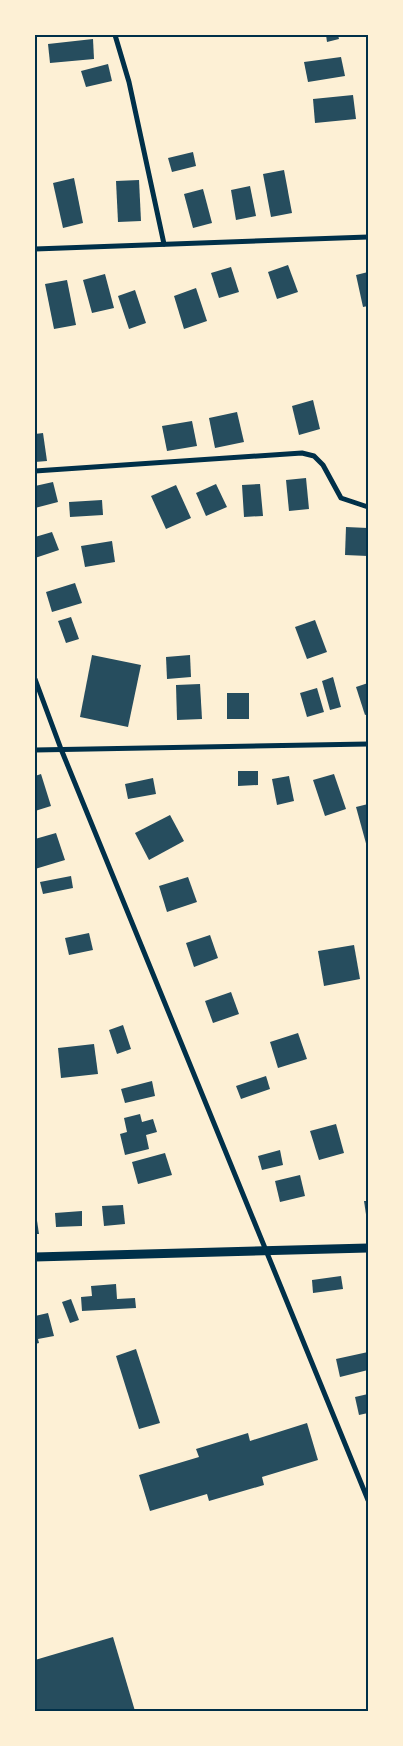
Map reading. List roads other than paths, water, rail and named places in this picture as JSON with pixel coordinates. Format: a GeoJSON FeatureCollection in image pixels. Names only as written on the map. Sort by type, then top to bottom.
{"type":"FeatureCollection","features":[{"type":"Feature","properties":{"kind":"street"},"geometry":{"type":"LineString","coordinates":[[115,35],[129,82],[164,244]]}},
{"type":"Feature","properties":{"kind":"street"},"geometry":{"type":"LineString","coordinates":[[35,249],[368,237]]}},
{"type":"Feature","properties":{"kind":"street"},"geometry":{"type":"LineString","coordinates":[[35,471],[302,453],[314,456],[323,464],[341,498],[368,507]]}},
{"type":"Feature","properties":{"kind":"street"},"geometry":{"type":"LineString","coordinates":[[35,679],[61,749],[368,1500]]}},
{"type":"Feature","properties":{"kind":"street"},"geometry":{"type":"LineString","coordinates":[[35,750],[368,744]]}},
{"type":"Feature","properties":{"kind":"street"},"geometry":{"type":"LineString","coordinates":[[35,1258],[368,1248]]}}]}
